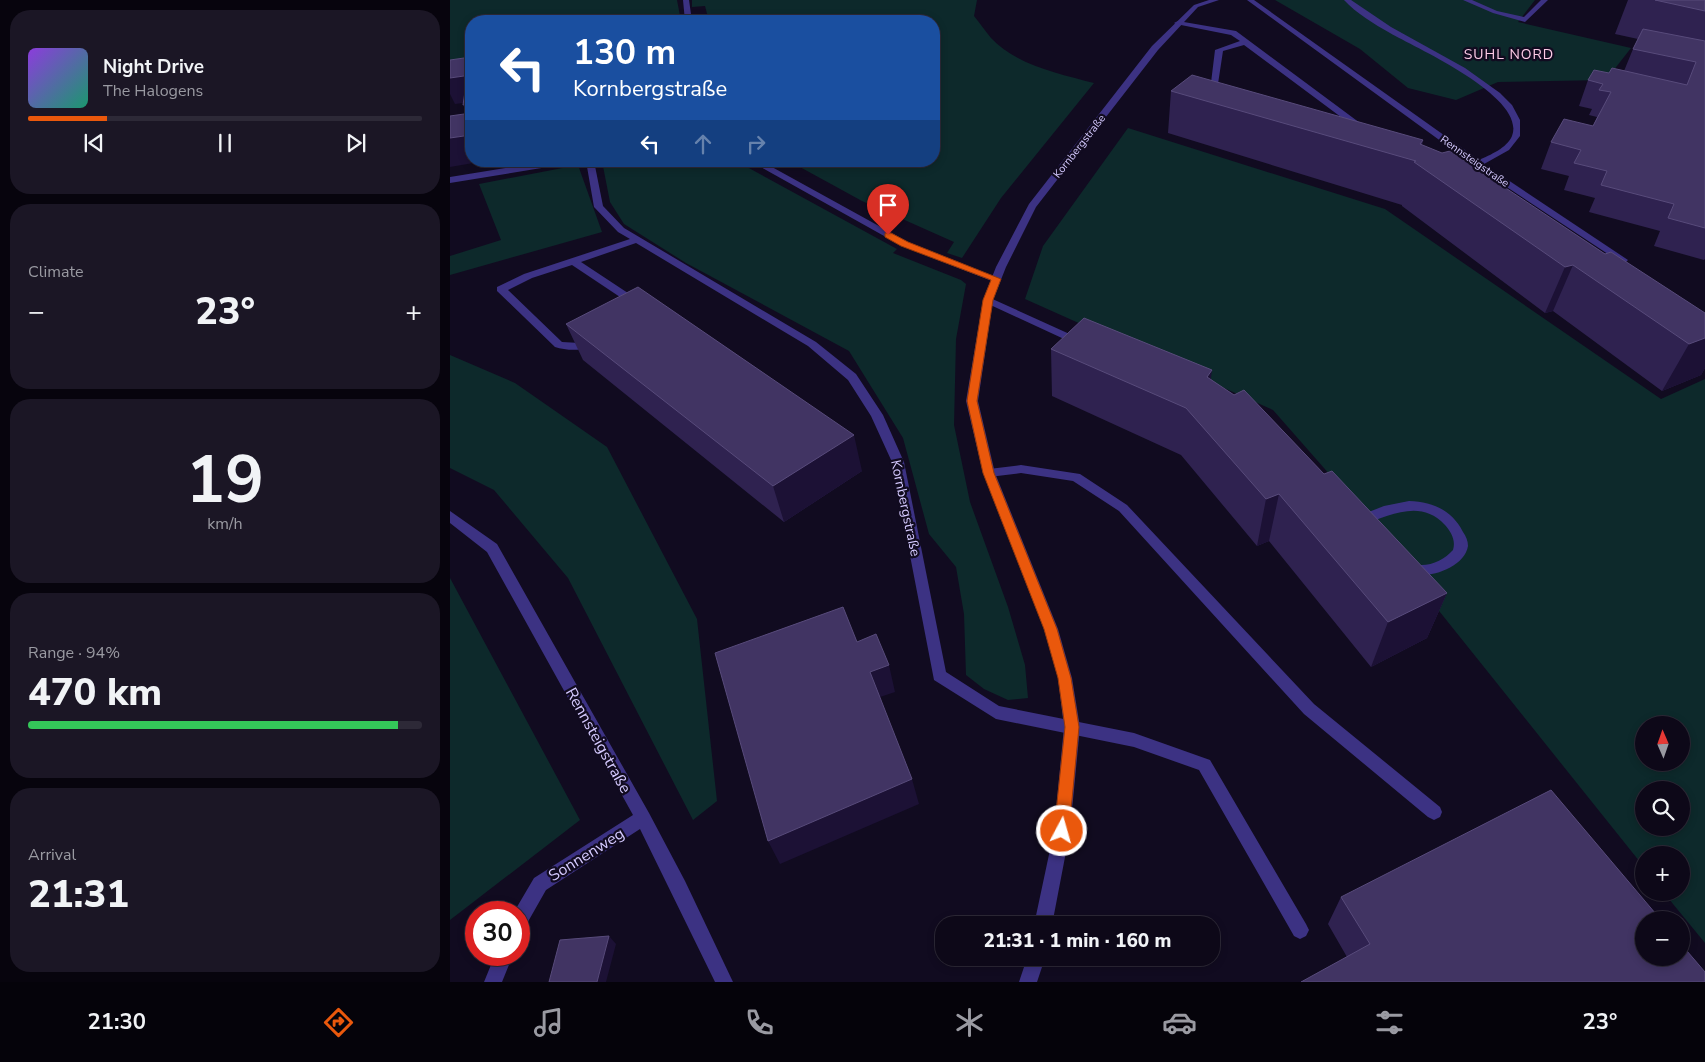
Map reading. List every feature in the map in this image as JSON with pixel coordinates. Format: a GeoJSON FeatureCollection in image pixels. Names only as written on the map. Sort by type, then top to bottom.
{"type":"FeatureCollection","features":[{"type":"Feature","properties":{"kind":"street"},"geometry":{"type":"LineString","coordinates":[[686,0],[688,15]]}},
{"type":"Feature","properties":{"kind":"street","name":"Kornbergstraße"},"geometry":{"type":"LineString","coordinates":[[1045,916],[1062,831],[1072,727],[1065,678],[1051,629],[989,473],[972,401],[988,300],[996,279],[1032,206],[1155,48],[1196,6],[1216,0]]}},
{"type":"Feature","properties":{"kind":"street","name":"Rennsteigstraße"},"geometry":{"type":"LineString","coordinates":[[1250,0],[1478,164],[1632,266]]}},
{"type":"Feature","properties":{"kind":"street"},"geometry":{"type":"LineString","coordinates":[[1347,0],[1392,32],[1489,88],[1509,106],[1517,121],[1515,138],[1505,150],[1478,164]]}},
{"type":"Feature","properties":{"kind":"street"},"geometry":{"type":"LineString","coordinates":[[1466,0],[1495,12],[1526,20],[1545,0]]}},
{"type":"Feature","properties":{"kind":"street"},"geometry":{"type":"LineString","coordinates":[[1178,23],[1233,33],[1357,126],[1364,138]]}},
{"type":"Feature","properties":{"kind":"street"},"geometry":{"type":"LineString","coordinates":[[1210,108],[1219,50],[1245,42]]}},
{"type":"Feature","properties":{"kind":"street"},"geometry":{"type":"LineString","coordinates":[[450,180],[529,167]]}},
{"type":"Feature","properties":{"kind":"street","name":"Kornbergstraße"},"geometry":{"type":"LineString","coordinates":[[591,167],[599,207],[621,230],[812,344],[852,377],[877,415],[898,462],[939,676],[996,712],[1072,727]]}},
{"type":"Feature","properties":{"kind":"street"},"geometry":{"type":"LineString","coordinates":[[765,167],[904,244],[996,279]]}},
{"type":"Feature","properties":{"kind":"street"},"geometry":{"type":"LineString","coordinates":[[598,340],[581,346],[559,345],[501,289],[528,276],[637,240]]}},
{"type":"Feature","properties":{"kind":"street"},"geometry":{"type":"LineString","coordinates":[[573,261],[642,308]]}},
{"type":"Feature","properties":{"kind":"street"},"geometry":{"type":"LineString","coordinates":[[988,300],[1094,349]]}},
{"type":"Feature","properties":{"kind":"street"},"geometry":{"type":"LineString","coordinates":[[989,473],[1021,470],[1076,477],[1124,508],[1309,709],[1434,812]]}},
{"type":"Feature","properties":{"kind":"street"},"geometry":{"type":"LineString","coordinates":[[1372,533],[1358,517],[1395,506],[1422,506],[1448,519],[1460,538],[1461,547],[1456,556],[1441,564],[1419,570],[1401,566],[1395,559]]}},
{"type":"Feature","properties":{"kind":"street","name":"Rennsteigstraße"},"geometry":{"type":"LineString","coordinates":[[450,516],[492,548],[680,886],[724,982]]}},
{"type":"Feature","properties":{"kind":"street"},"geometry":{"type":"LineString","coordinates":[[1072,727],[1134,740],[1204,765],[1300,930]]}},
{"type":"Feature","properties":{"kind":"street","name":"Sonnenweg"},"geometry":{"type":"LineString","coordinates":[[530,902],[540,884],[643,818]]}},
{"type":"Feature","properties":{"kind":"street"},"geometry":{"type":"LineString","coordinates":[[493,982],[500,966]]}},
{"type":"Feature","properties":{"kind":"street"},"geometry":{"type":"LineString","coordinates":[[1028,982],[1033,966]]}},
{"type":"Feature","properties":{"kind":"green space"},"geometry":{"type":"Polygon","coordinates":[[[450,0],[677,0],[680,15],[465,15],[465,59],[450,66],[450,0]]]}},
{"type":"Feature","properties":{"kind":"green space"},"geometry":{"type":"Polygon","coordinates":[[[692,0],[977,0],[974,16],[991,38],[1001,47],[1026,62],[1094,83],[1001,198],[962,258],[947,253],[954,242],[862,201],[800,167],[940,167],[940,15],[707,15],[705,6],[692,7],[692,0]]]}},
{"type":"Feature","properties":{"kind":"green space"},"geometry":{"type":"Polygon","coordinates":[[[1275,0],[1535,0],[1518,22],[1631,48],[1606,80],[1498,82],[1456,100],[1408,88],[1360,49],[1275,0]]]}},
{"type":"Feature","properties":{"kind":"green space"},"geometry":{"type":"Polygon","coordinates":[[[1128,128],[1385,209],[1661,399],[1705,379],[1705,943],[1690,925],[1690,911],[1679,911],[1671,901],[1690,901],[1690,846],[1635,846],[1635,856],[1331,476],[1273,410],[1025,299],[1043,246],[1128,128]]]}},
{"type":"Feature","properties":{"kind":"green space"},"geometry":{"type":"Polygon","coordinates":[[[568,167],[579,167],[602,232],[450,275],[450,256],[501,240],[479,184],[568,167]]]}},
{"type":"Feature","properties":{"kind":"green space"},"geometry":{"type":"Polygon","coordinates":[[[603,167],[747,167],[897,249],[893,253],[961,280],[966,284],[956,339],[954,425],[970,502],[1008,607],[1025,665],[1028,698],[1008,700],[984,689],[966,675],[964,614],[956,567],[929,534],[903,438],[849,351],[686,263],[624,224],[610,202],[603,167]]]}},
{"type":"Feature","properties":{"kind":"green space"},"geometry":{"type":"Polygon","coordinates":[[[450,355],[515,383],[607,447],[697,619],[717,801],[693,820],[568,578],[494,490],[450,468],[450,355]]]}},
{"type":"Feature","properties":{"kind":"green space"},"geometry":{"type":"Polygon","coordinates":[[[450,578],[580,820],[475,901],[465,901],[465,908],[450,920],[450,578]]]}},
{"type":"Feature","properties":{"kind":"building"},"geometry":{"type":"Polygon","coordinates":[[[1655,0],[1705,0],[1705,11],[1655,0]]]}},
{"type":"Feature","properties":{"kind":"building"},"geometry":{"type":"Polygon","coordinates":[[[1643,29],[1705,41],[1705,228],[1668,218],[1674,204],[1601,185],[1607,171],[1574,163],[1581,150],[1551,142],[1564,119],[1593,126],[1611,92],[1599,90],[1603,84],[1588,80],[1594,70],[1609,73],[1612,68],[1687,85],[1696,62],[1633,49],[1643,29]]]}},
{"type":"Feature","properties":{"kind":"building"},"geometry":{"type":"Polygon","coordinates":[[[465,58],[465,76],[450,78],[450,60],[465,58]]]}},
{"type":"Feature","properties":{"kind":"building"},"geometry":{"type":"Polygon","coordinates":[[[1192,75],[1423,140],[1420,144],[1442,153],[1450,151],[1605,254],[1611,252],[1705,313],[1705,338],[1689,344],[1573,265],[1565,267],[1414,162],[1416,161],[1171,91],[1192,75]]]}},
{"type":"Feature","properties":{"kind":"building"},"geometry":{"type":"Polygon","coordinates":[[[465,114],[465,136],[450,138],[450,116],[465,114]]]}},
{"type":"Feature","properties":{"kind":"building"},"geometry":{"type":"Polygon","coordinates":[[[638,287],[854,435],[773,486],[566,324],[638,287]]]}},
{"type":"Feature","properties":{"kind":"building"},"geometry":{"type":"Polygon","coordinates":[[[1084,318],[1212,370],[1207,377],[1234,395],[1244,390],[1324,474],[1332,471],[1447,593],[1388,622],[1279,494],[1266,499],[1186,408],[1051,349],[1084,318]]]}},
{"type":"Feature","properties":{"kind":"building"},"geometry":{"type":"Polygon","coordinates":[[[843,607],[857,642],[876,634],[889,665],[870,672],[912,779],[768,841],[715,653],[843,607]]]}},
{"type":"Feature","properties":{"kind":"building"},"geometry":{"type":"Polygon","coordinates":[[[1551,790],[1635,889],[1635,901],[1645,901],[1653,911],[1635,911],[1635,966],[1690,966],[1690,954],[1705,972],[1705,982],[1301,982],[1370,944],[1341,897],[1551,790]]]}},
{"type":"Feature","properties":{"kind":"building"},"geometry":{"type":"Polygon","coordinates":[[[609,936],[597,982],[549,982],[560,940],[609,936]]]}},
{"type":"Feature","properties":{"kind":"district","name":"SUHL NORD"},"geometry":{"type":"Point","coordinates":[1509,54]}},
{"type":"Feature","properties":{"kind":"route"},"geometry":{"type":"LineString","coordinates":[[888,235],[904,244],[996,279],[988,300],[972,401],[989,473],[1051,629],[1065,678],[1072,727],[1062,831]]}}]}
